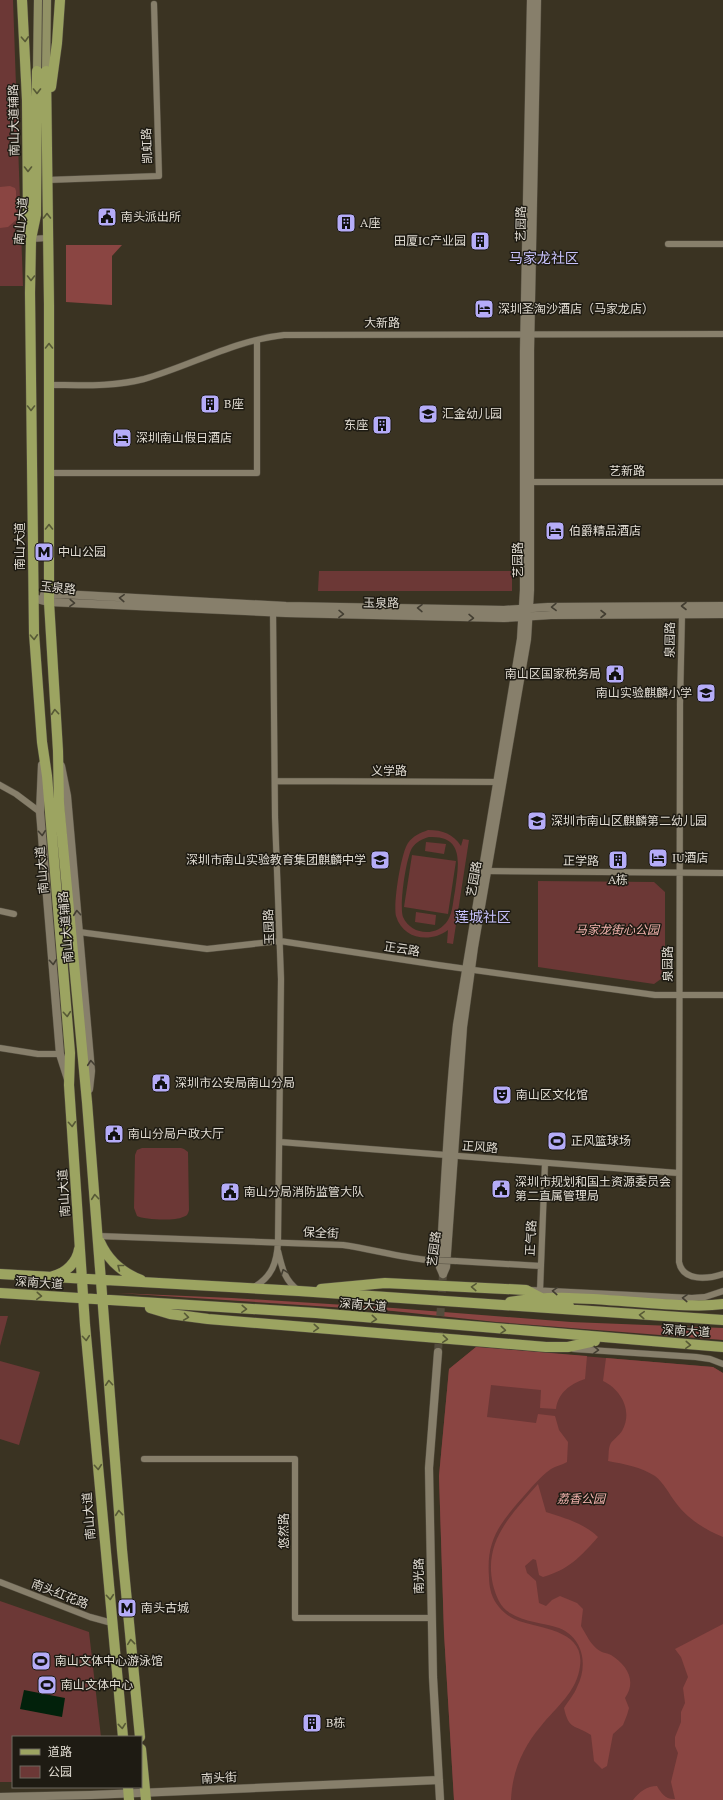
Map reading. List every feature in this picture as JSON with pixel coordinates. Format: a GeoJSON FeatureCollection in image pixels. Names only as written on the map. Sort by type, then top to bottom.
{"type":"FeatureCollection","features":[{"type":"Feature","properties":{"kind":"main road","name":"南山大道辅路"},"geometry":{"type":"LineString","coordinates":[[22,0],[27,100],[28,216],[31,239]]}},
{"type":"Feature","properties":{"kind":"main road","name":"南山大道"},"geometry":{"type":"LineString","coordinates":[[38,0],[42,71],[42,111],[36,215],[31,239],[33,598],[43,752],[47,776],[69,1038],[69,1085],[81,1241],[82,1279],[123,1736]]}},
{"type":"Feature","properties":{"kind":"main road","name":"南山大道"},"geometry":{"type":"LineString","coordinates":[[42,71],[47,0]]}},
{"type":"Feature","properties":{"kind":"main road"},"geometry":{"type":"LineString","coordinates":[[42,111],[55,65],[60,0]]}},
{"type":"Feature","properties":{"kind":"main road","name":"南山大道"},"geometry":{"type":"LineString","coordinates":[[42,111],[47,180],[49,598],[58,751],[58,803],[87,1102],[122,1550],[140,1736]]}},
{"type":"Feature","properties":{"kind":"main road"},"geometry":{"type":"LineString","coordinates":[[63,853],[73,862]]}},
{"type":"Feature","properties":{"kind":"main road"},"geometry":{"type":"LineString","coordinates":[[98,1236],[107,1255],[118,1266],[132,1276],[155,1283]]}},
{"type":"Feature","properties":{"kind":"main road"},"geometry":{"type":"LineString","coordinates":[[46,1277],[64,1272],[70,1266],[78,1253],[81,1241]]}},
{"type":"Feature","properties":{"kind":"main road","name":"深南大道"},"geometry":{"type":"LineString","coordinates":[[0,1274],[299,1291],[723,1320]]}},
{"type":"Feature","properties":{"kind":"main road"},"geometry":{"type":"LineString","coordinates":[[299,1291],[364,1283],[526,1290],[582,1311]]}},
{"type":"Feature","properties":{"kind":"main road","name":"深南大道"},"geometry":{"type":"LineString","coordinates":[[0,1293],[316,1313],[718,1347]]}},
{"type":"Feature","properties":{"kind":"main road"},"geometry":{"type":"LineString","coordinates":[[495,1305],[526,1300],[541,1295],[696,1306],[721,1304]]}},
{"type":"Feature","properties":{"kind":"main road"},"geometry":{"type":"LineString","coordinates":[[135,1302],[170,1314],[183,1316],[557,1348],[607,1338]]}},
{"type":"Feature","properties":{"kind":"main road"},"geometry":{"type":"LineString","coordinates":[[266,1324],[316,1313]]}},
{"type":"Feature","properties":{"kind":"main road"},"geometry":{"type":"LineString","coordinates":[[718,1347],[723,1352]]}},
{"type":"Feature","properties":{"kind":"main road"},"geometry":{"type":"LineString","coordinates":[[142,1758],[146,1796]]}},
{"type":"Feature","properties":{"kind":"street","name":"艺园路"},"geometry":{"type":"LineString","coordinates":[[526,613],[524,590],[531,0]]}},
{"type":"Feature","properties":{"kind":"street","name":"艺园路"},"geometry":{"type":"LineString","coordinates":[[450,1156],[446,1267],[443,1274],[440,1267],[450,1156],[468,970],[526,613],[530,482],[527,334],[537,0]]}},
{"type":"Feature","properties":{"kind":"street","name":"凯虹路"},"geometry":{"type":"LineString","coordinates":[[47,180],[159,176],[154,4]]}},
{"type":"Feature","properties":{"kind":"street"},"geometry":{"type":"LineString","coordinates":[[31,239],[47,238]]}},
{"type":"Feature","properties":{"kind":"street"},"geometry":{"type":"LineString","coordinates":[[668,244],[723,244]]}},
{"type":"Feature","properties":{"kind":"street","name":"大新路"},"geometry":{"type":"LineString","coordinates":[[49,385],[116,384],[144,379],[257,340],[293,334],[723,334]]}},
{"type":"Feature","properties":{"kind":"street"},"geometry":{"type":"LineString","coordinates":[[49,473],[257,473],[257,340]]}},
{"type":"Feature","properties":{"kind":"street","name":"艺新路"},"geometry":{"type":"LineString","coordinates":[[530,482],[723,482]]}},
{"type":"Feature","properties":{"kind":"street","name":"玉泉路"},"geometry":{"type":"LineString","coordinates":[[33,598],[273,609],[526,613],[723,606]]}},
{"type":"Feature","properties":{"kind":"street","name":"玉园路"},"geometry":{"type":"LineString","coordinates":[[273,609],[275,781],[280,941],[280,1142],[278,1245]]}},
{"type":"Feature","properties":{"kind":"street","name":"玉泉路"},"geometry":{"type":"LineString","coordinates":[[526,613],[551,615],[723,614]]}},
{"type":"Feature","properties":{"kind":"street","name":"泉园路"},"geometry":{"type":"LineString","coordinates":[[682,614],[678,1173],[680,1266],[684,1272],[693,1276],[713,1277],[723,1274]]}},
{"type":"Feature","properties":{"kind":"street","name":"南山大道辅路"},"geometry":{"type":"LineString","coordinates":[[58,751],[67,796],[91,1071],[87,1102]]}},
{"type":"Feature","properties":{"kind":"street","name":"南山大道辅路"},"geometry":{"type":"LineString","coordinates":[[43,752],[40,812],[60,1054],[69,1085]]}},
{"type":"Feature","properties":{"kind":"street","name":"义学路"},"geometry":{"type":"LineString","coordinates":[[275,781],[499,782]]}},
{"type":"Feature","properties":{"kind":"street"},"geometry":{"type":"LineString","coordinates":[[0,785],[16,794],[40,812]]}},
{"type":"Feature","properties":{"kind":"street","name":"正学路"},"geometry":{"type":"LineString","coordinates":[[484,871],[723,873]]}},
{"type":"Feature","properties":{"kind":"street"},"geometry":{"type":"LineString","coordinates":[[0,912],[14,914]]}},
{"type":"Feature","properties":{"kind":"street","name":"正云路"},"geometry":{"type":"LineString","coordinates":[[79,932],[207,949],[280,941],[468,970],[655,995],[723,995]]}},
{"type":"Feature","properties":{"kind":"street"},"geometry":{"type":"LineString","coordinates":[[0,1048],[38,1054],[60,1054]]}},
{"type":"Feature","properties":{"kind":"street","name":"正风路"},"geometry":{"type":"LineString","coordinates":[[280,1142],[678,1173]]}},
{"type":"Feature","properties":{"kind":"street","name":"正气路"},"geometry":{"type":"LineString","coordinates":[[541,1295],[545,1163]]}},
{"type":"Feature","properties":{"kind":"street","name":"保全街"},"geometry":{"type":"LineString","coordinates":[[98,1236],[278,1245],[343,1245],[365,1248],[399,1257],[427,1260],[541,1266]]}},
{"type":"Feature","properties":{"kind":"street"},"geometry":{"type":"LineString","coordinates":[[251,1289],[267,1278],[274,1264],[278,1245]]}},
{"type":"Feature","properties":{"kind":"street"},"geometry":{"type":"LineString","coordinates":[[278,1245],[284,1275],[299,1291]]}},
{"type":"Feature","properties":{"kind":"street"},"geometry":{"type":"LineString","coordinates":[[541,1295],[692,1298],[705,1297],[723,1291]]}},
{"type":"Feature","properties":{"kind":"street"},"geometry":{"type":"LineString","coordinates":[[557,1348],[696,1357],[710,1359],[723,1364]]}},
{"type":"Feature","properties":{"kind":"street","name":"南光路"},"geometry":{"type":"LineString","coordinates":[[438,1352],[429,1468],[432,1618],[440,1800]]}},
{"type":"Feature","properties":{"kind":"street","name":"悠然路"},"geometry":{"type":"LineString","coordinates":[[144,1459],[295,1459],[295,1618],[432,1618]]}},
{"type":"Feature","properties":{"kind":"street","name":"南头红花路"},"geometry":{"type":"LineString","coordinates":[[0,1582],[90,1617],[112,1623]]}},
{"type":"Feature","properties":{"kind":"street","name":"南头街"},"geometry":{"type":"LineString","coordinates":[[0,1797],[129,1793],[146,1796],[439,1780]]}},
{"type":"Feature","properties":{"kind":"green space"},"geometry":{"type":"Polygon","coordinates":[[[0,0],[13,0],[23,286],[0,286],[0,0]]]}},
{"type":"Feature","properties":{"kind":"green space"},"geometry":{"type":"Polygon","coordinates":[[[319,571],[512,571],[512,591],[318,591],[319,571]]]}},
{"type":"Feature","properties":{"kind":"green space"},"geometry":{"type":"Polygon","coordinates":[[[428,830],[443,832],[455,838],[461,846],[463,839],[469,840],[453,944],[447,943],[448,930],[434,937],[418,937],[405,930],[396,916],[395,910],[400,867],[405,849],[412,838],[428,830]],[[429,837],[415,844],[410,853],[405,871],[402,903],[403,917],[412,928],[418,931],[431,932],[443,926],[450,917],[453,906],[458,863],[457,854],[449,841],[441,838],[429,837]]]}},
{"type":"Feature","properties":{"kind":"green space"},"geometry":{"type":"Polygon","coordinates":[[[426,842],[446,844],[444,854],[425,851],[426,842]]]}},
{"type":"Feature","properties":{"kind":"green space"},"geometry":{"type":"Polygon","coordinates":[[[412,855],[456,861],[448,914],[404,907],[412,855]]]}},
{"type":"Feature","properties":{"kind":"green space","name":"马家龙街心公园"},"geometry":{"type":"Polygon","coordinates":[[[538,881],[654,882],[665,892],[665,976],[654,984],[538,967],[538,881]]]}},
{"type":"Feature","properties":{"kind":"green space"},"geometry":{"type":"Polygon","coordinates":[[[416,912],[436,915],[435,925],[415,922],[416,912]]]}},
{"type":"Feature","properties":{"kind":"green space"},"geometry":{"type":"Polygon","coordinates":[[[142,1148],[181,1148],[188,1152],[189,1210],[188,1214],[185,1216],[174,1219],[160,1220],[137,1216],[134,1208],[135,1155],[137,1150],[142,1148]]]}},
{"type":"Feature","properties":{"kind":"green space"},"geometry":{"type":"Polygon","coordinates":[[[0,1316],[8,1316],[0,1346],[0,1316]]]}},
{"type":"Feature","properties":{"kind":"green space","name":"荔香公园"},"geometry":{"type":"Polygon","coordinates":[[[476,1347],[713,1367],[723,1373],[723,1800],[454,1800],[444,1633],[439,1476],[449,1369],[476,1347]]]}},
{"type":"Feature","properties":{"kind":"green space"},"geometry":{"type":"Polygon","coordinates":[[[0,1361],[40,1372],[19,1445],[0,1439],[0,1361]]]}},
{"type":"Feature","properties":{"kind":"green space","name":"南山文体中心"},"geometry":{"type":"Polygon","coordinates":[[[0,1601],[89,1632],[101,1736],[12,1736],[12,1782],[0,1782],[0,1601]]]}},
{"type":"Feature","properties":{"kind":"shaded area"},"geometry":{"type":"Polygon","coordinates":[[[10,186],[15,188],[16,191],[16,220],[8,227],[0,228],[0,187],[10,186]]]}},
{"type":"Feature","properties":{"kind":"shaded area"},"geometry":{"type":"Polygon","coordinates":[[[66,245],[122,245],[112,256],[112,305],[66,302],[66,245]]]}},
{"type":"Feature","properties":{"kind":"shaded area"},"geometry":{"type":"Polygon","coordinates":[[[117,1293],[232,1298],[393,1308],[571,1322],[723,1328],[723,1340],[496,1322],[393,1311],[117,1293]]]}},
{"type":"Feature","properties":{"kind":"shaded area"},"geometry":{"type":"Polygon","coordinates":[[[476,1347],[587,1356],[585,1379],[570,1386],[562,1394],[557,1403],[556,1409],[540,1408],[541,1390],[491,1385],[487,1417],[536,1423],[538,1414],[555,1416],[559,1430],[568,1442],[567,1462],[551,1469],[540,1479],[508,1515],[496,1533],[492,1542],[489,1564],[491,1593],[494,1600],[508,1616],[519,1621],[560,1633],[569,1638],[576,1645],[580,1654],[580,1666],[575,1684],[565,1699],[535,1734],[524,1751],[516,1770],[511,1800],[454,1800],[444,1633],[439,1476],[449,1369],[476,1347]]]}},
{"type":"Feature","properties":{"kind":"shaded area"},"geometry":{"type":"Polygon","coordinates":[[[606,1358],[713,1367],[723,1373],[723,1537],[703,1527],[685,1514],[655,1476],[638,1468],[608,1461],[610,1445],[622,1431],[625,1424],[626,1409],[624,1402],[616,1390],[603,1381],[606,1358]]]}},
{"type":"Feature","properties":{"kind":"shaded area"},"geometry":{"type":"Polygon","coordinates":[[[538,1484],[546,1512],[580,1525],[598,1537],[574,1562],[552,1574],[543,1577],[539,1575],[536,1560],[533,1559],[525,1566],[527,1573],[536,1581],[539,1603],[546,1606],[552,1600],[560,1596],[577,1603],[583,1609],[581,1626],[589,1640],[601,1652],[611,1655],[617,1659],[626,1669],[628,1674],[630,1686],[625,1698],[629,1708],[623,1725],[613,1734],[607,1766],[602,1769],[594,1761],[591,1735],[571,1724],[564,1708],[574,1693],[580,1679],[583,1662],[582,1653],[579,1646],[574,1638],[559,1628],[528,1620],[507,1611],[497,1597],[493,1585],[491,1569],[492,1555],[496,1542],[509,1518],[538,1484]]]}},
{"type":"Feature","properties":{"kind":"shaded area"},"geometry":{"type":"Polygon","coordinates":[[[723,1624],[723,1800],[633,1800],[644,1790],[657,1786],[666,1797],[675,1799],[671,1782],[678,1753],[675,1746],[675,1737],[681,1722],[681,1712],[685,1703],[683,1688],[688,1677],[681,1657],[675,1649],[723,1624]]]}},
{"type":"Feature","properties":{"kind":"shaded area"},"geometry":{"type":"Polygon","coordinates":[[[24,1690],[65,1698],[62,1717],[20,1709],[24,1690]]]}},
{"type":"Feature","properties":{"kind":"tunnel"},"geometry":{"type":"LineString","coordinates":[[438,1352],[443,1274]]}},
{"type":"Feature","properties":{"kind":"place","name":"南头派出所"},"geometry":{"type":"Point","coordinates":[107,217]}},
{"type":"Feature","properties":{"kind":"place","name":"A座"},"geometry":{"type":"Point","coordinates":[346,223]}},
{"type":"Feature","properties":{"kind":"place","name":"田厦IC产业园"},"geometry":{"type":"Point","coordinates":[480,241]}},
{"type":"Feature","properties":{"kind":"place","name":"深圳圣淘沙酒店（马家龙店）"},"geometry":{"type":"Point","coordinates":[484,309]}},
{"type":"Feature","properties":{"kind":"place","name":"B座"},"geometry":{"type":"Point","coordinates":[210,404]}},
{"type":"Feature","properties":{"kind":"place","name":"汇金幼儿园"},"geometry":{"type":"Point","coordinates":[428,414]}},
{"type":"Feature","properties":{"kind":"place","name":"东座"},"geometry":{"type":"Point","coordinates":[382,425]}},
{"type":"Feature","properties":{"kind":"place","name":"深圳南山假日酒店"},"geometry":{"type":"Point","coordinates":[122,438]}},
{"type":"Feature","properties":{"kind":"place","name":"伯爵精品酒店"},"geometry":{"type":"Point","coordinates":[555,531]}},
{"type":"Feature","properties":{"kind":"place","name":"中山公园"},"geometry":{"type":"Point","coordinates":[44,552]}},
{"type":"Feature","properties":{"kind":"place","name":"南山区国家税务局"},"geometry":{"type":"Point","coordinates":[615,674]}},
{"type":"Feature","properties":{"kind":"place","name":"南山实验麒麟小学"},"geometry":{"type":"Point","coordinates":[706,693]}},
{"type":"Feature","properties":{"kind":"place","name":"深圳市南山区麒麟第二幼儿园"},"geometry":{"type":"Point","coordinates":[537,821]}},
{"type":"Feature","properties":{"kind":"place","name":"IU酒店"},"geometry":{"type":"Point","coordinates":[658,858]}},
{"type":"Feature","properties":{"kind":"place","name":"深圳市南山实验教育集团麒麟中学"},"geometry":{"type":"Point","coordinates":[380,860]}},
{"type":"Feature","properties":{"kind":"place","name":"A栋"},"geometry":{"type":"Point","coordinates":[618,860]}},
{"type":"Feature","properties":{"kind":"place","name":"深圳市公安局南山分局"},"geometry":{"type":"Point","coordinates":[161,1083]}},
{"type":"Feature","properties":{"kind":"place","name":"南山区文化馆"},"geometry":{"type":"Point","coordinates":[502,1095]}},
{"type":"Feature","properties":{"kind":"place","name":"南山分局户政大厅"},"geometry":{"type":"Point","coordinates":[114,1134]}},
{"type":"Feature","properties":{"kind":"place","name":"正风篮球场"},"geometry":{"type":"Point","coordinates":[557,1141]}},
{"type":"Feature","properties":{"kind":"place","name":"深圳市规划和国土资源委员会 第二直属管理局"},"geometry":{"type":"Point","coordinates":[501,1189]}},
{"type":"Feature","properties":{"kind":"place","name":"南山分局消防监管大队"},"geometry":{"type":"Point","coordinates":[230,1192]}},
{"type":"Feature","properties":{"kind":"place","name":"南头古城"},"geometry":{"type":"Point","coordinates":[127,1608]}},
{"type":"Feature","properties":{"kind":"place","name":"南山文体中心游泳馆"},"geometry":{"type":"Point","coordinates":[41,1661]}},
{"type":"Feature","properties":{"kind":"place","name":"南山文体中心"},"geometry":{"type":"Point","coordinates":[47,1685]}},
{"type":"Feature","properties":{"kind":"place","name":"B栋"},"geometry":{"type":"Point","coordinates":[312,1723]}},
{"type":"Feature","properties":{"kind":"district","name":"马家龙社区"},"geometry":{"type":"Point","coordinates":[544,258]}},
{"type":"Feature","properties":{"kind":"district","name":"莲城社区"},"geometry":{"type":"Point","coordinates":[483,917]}}]}
